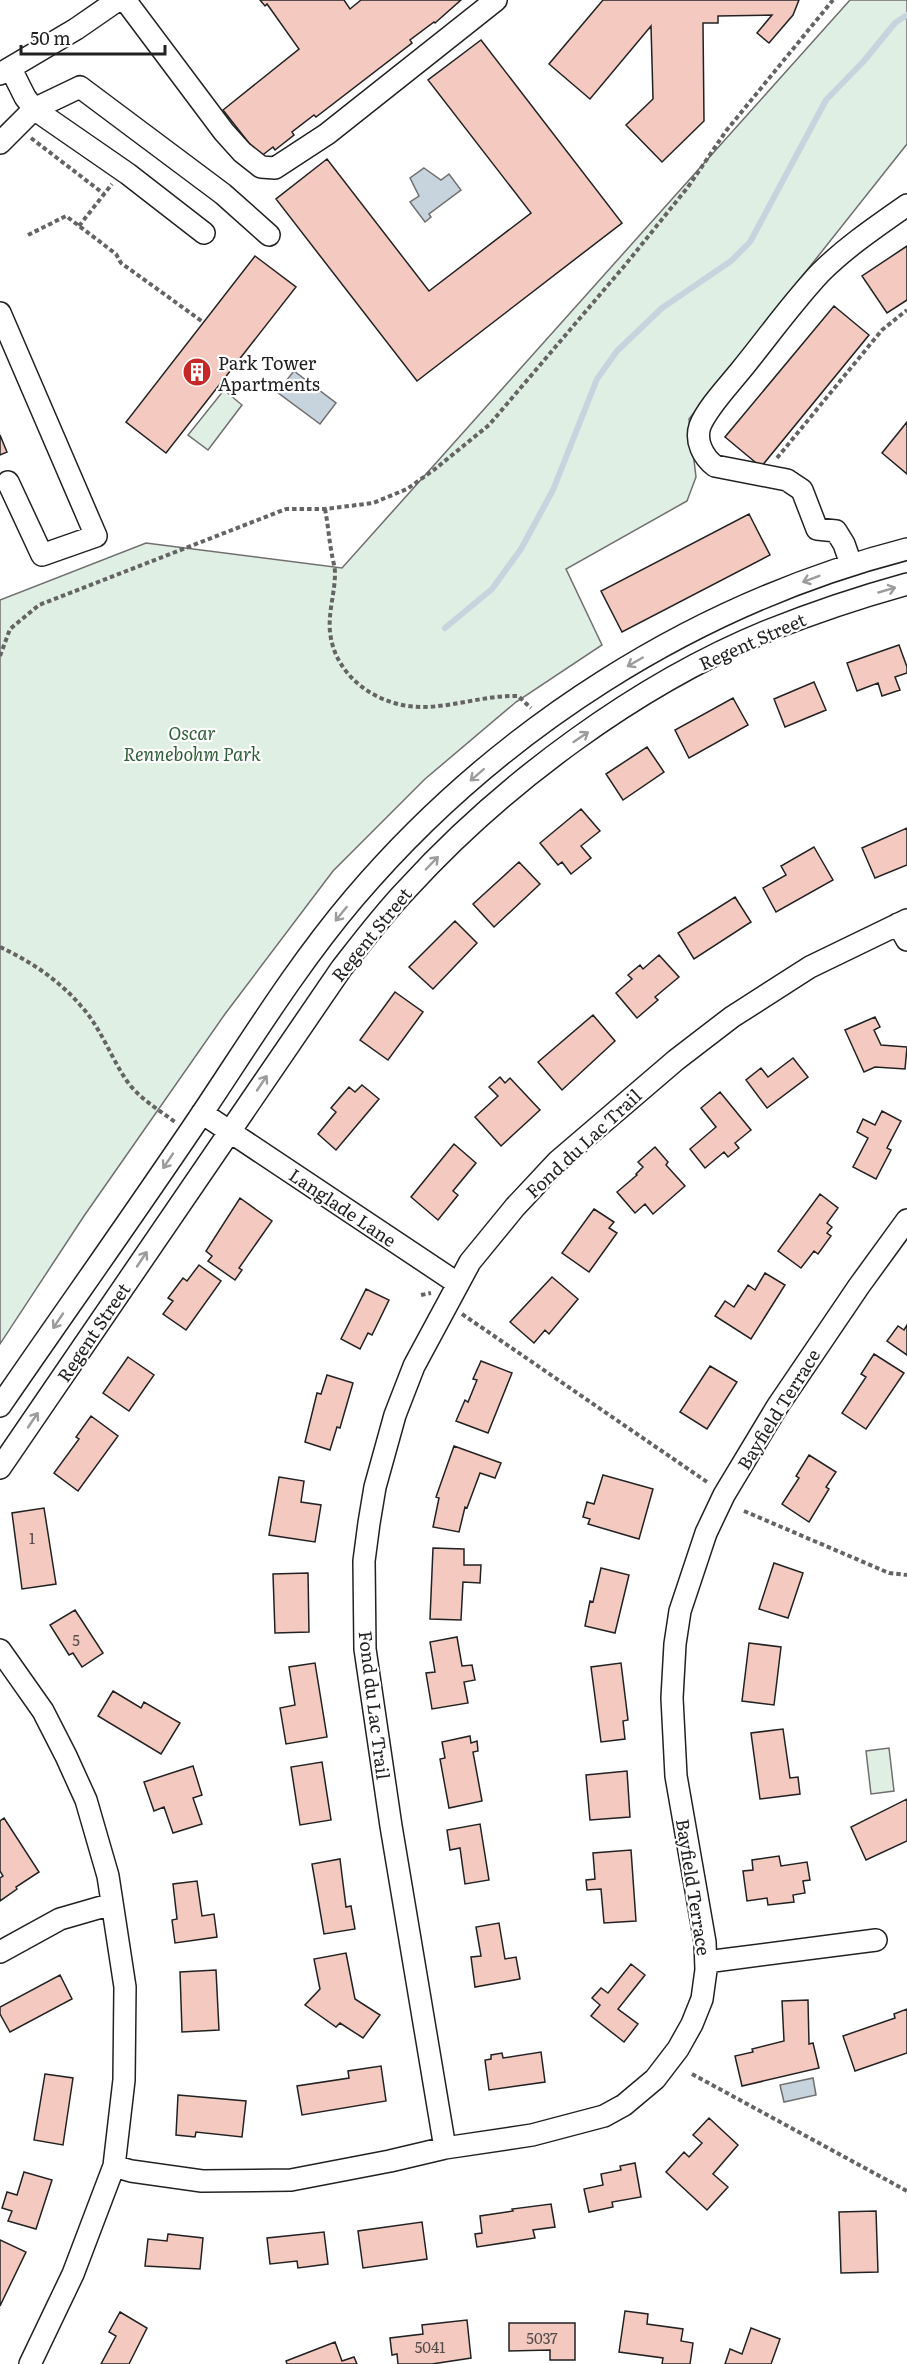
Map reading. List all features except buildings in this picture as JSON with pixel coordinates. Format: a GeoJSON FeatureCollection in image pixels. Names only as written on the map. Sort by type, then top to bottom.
{"type":"FeatureCollection","features":[{"type":"Feature","properties":{"kind":"street"},"geometry":{"type":"LineString","coordinates":[[118,0],[76,29],[6,71],[34,109],[122,170],[204,233]]}},
{"type":"Feature","properties":{"kind":"street"},"geometry":{"type":"LineString","coordinates":[[125,0],[198,99],[236,145],[261,168],[275,168],[327,134],[496,0]]}},
{"type":"Feature","properties":{"kind":"street"},"geometry":{"type":"LineString","coordinates":[[0,143],[34,109],[80,87],[224,194],[268,235]]}},
{"type":"Feature","properties":{"kind":"street"},"geometry":{"type":"LineString","coordinates":[[851,564],[844,544],[836,531],[817,529],[802,490],[787,480],[715,466],[707,460],[699,438],[700,426],[727,388],[821,273],[855,243],[907,205]]}},
{"type":"Feature","properties":{"kind":"street"},"geometry":{"type":"LineString","coordinates":[[0,313],[96,536],[42,555],[8,482]]}},
{"type":"Feature","properties":{"kind":"street","name":"Regent Street"},"geometry":{"type":"LineString","coordinates":[[0,1406],[305,960],[353,899],[417,831],[468,782],[516,742],[595,686],[687,633],[749,604],[851,564],[907,549]]}},
{"type":"Feature","properties":{"kind":"street","name":"Regent Street"},"geometry":{"type":"LineString","coordinates":[[0,1468],[341,969],[377,923],[440,855],[491,807],[536,770],[613,716],[702,662],[768,631],[842,603],[907,584]]}},
{"type":"Feature","properties":{"kind":"street","name":"Fond du Lac Trail"},"geometry":{"type":"LineString","coordinates":[[444,2148],[365,1649],[364,1561],[375,1487],[396,1415],[414,1366],[470,1262],[515,1207],[558,1161],[676,1060],[732,1017],[810,967],[904,928]]}},
{"type":"Feature","properties":{"kind":"street","name":"Langlade Lane"},"geometry":{"type":"LineString","coordinates":[[202,1113],[457,1283]]}},
{"type":"Feature","properties":{"kind":"street","name":"Bayfield Terrace"},"geometry":{"type":"LineString","coordinates":[[114,2166],[131,2171],[202,2181],[291,2180],[444,2148],[532,2135],[604,2116],[624,2105],[655,2079],[678,2049],[692,2024],[702,1999],[706,1962],[705,1942],[676,1776],[672,1698],[675,1644],[680,1611],[706,1533],[724,1495],[777,1407],[907,1220]]}},
{"type":"Feature","properties":{"kind":"street"},"geometry":{"type":"LineString","coordinates":[[0,1650],[43,1711],[86,1800],[108,1876],[124,1987],[126,2035],[124,2080],[114,2166],[74,2274],[30,2364]]}},
{"type":"Feature","properties":{"kind":"street"},"geometry":{"type":"LineString","coordinates":[[0,1952],[60,1919],[112,1904]]}},
{"type":"Feature","properties":{"kind":"street"},"geometry":{"type":"LineString","coordinates":[[706,1962],[876,1940]]}},
{"type":"Feature","properties":{"kind":"path"},"geometry":{"type":"LineString","coordinates":[[0,656],[10,629],[39,605],[286,509],[326,509],[373,503],[407,489],[435,470],[489,425],[626,264],[688,187],[726,131],[833,0]]}},
{"type":"Feature","properties":{"kind":"path"},"geometry":{"type":"LineString","coordinates":[[16,127],[104,194]]}},
{"type":"Feature","properties":{"kind":"path"},"geometry":{"type":"LineString","coordinates":[[80,226],[122,170]]}},
{"type":"Feature","properties":{"kind":"path"},"geometry":{"type":"LineString","coordinates":[[28,235],[66,216],[116,254],[121,263],[203,322]]}},
{"type":"Feature","properties":{"kind":"path"},"geometry":{"type":"LineString","coordinates":[[760,476],[793,441],[882,330],[907,310]]}},
{"type":"Feature","properties":{"kind":"path"},"geometry":{"type":"LineString","coordinates":[[326,509],[335,570],[330,608],[330,633],[335,652],[346,671],[360,686],[380,699],[400,705],[423,707],[502,696],[518,696],[534,711]]}},
{"type":"Feature","properties":{"kind":"path"},"geometry":{"type":"LineString","coordinates":[[0,947],[20,956],[48,975],[75,999],[103,1037],[130,1085],[146,1101],[176,1122]]}},
{"type":"Feature","properties":{"kind":"path"},"geometry":{"type":"LineString","coordinates":[[467,1317],[707,1482]]}},
{"type":"Feature","properties":{"kind":"path"},"geometry":{"type":"LineString","coordinates":[[744,1511],[889,1573],[907,1575]]}},
{"type":"Feature","properties":{"kind":"path"},"geometry":{"type":"LineString","coordinates":[[692,2074],[907,2191]]}},
{"type":"Feature","properties":{"kind":"green space","name":"Oscar Rennebohm Park"},"geometry":{"type":"Polygon","coordinates":[[[850,0],[907,0],[907,144],[689,419],[696,477],[687,501],[566,569],[602,645],[516,702],[425,779],[333,871],[225,1014],[84,1216],[0,1344],[0,600],[146,543],[342,568],[850,0]]]}},
{"type":"Feature","properties":{"kind":"green space"},"geometry":{"type":"Polygon","coordinates":[[[224,390],[242,405],[208,450],[188,435],[224,390]]]}},
{"type":"Feature","properties":{"kind":"green space"},"geometry":{"type":"Polygon","coordinates":[[[889,1748],[894,1791],[871,1794],[866,1751],[889,1748]]]}},
{"type":"Feature","properties":{"kind":"shaded area"},"geometry":{"type":"Polygon","coordinates":[[[424,168],[441,180],[449,174],[461,190],[429,214],[431,217],[425,222],[410,202],[419,196],[410,178],[424,168]]]}},
{"type":"Feature","properties":{"kind":"shaded area"},"geometry":{"type":"Polygon","coordinates":[[[294,371],[336,403],[320,424],[277,392],[294,371]]]}},
{"type":"Feature","properties":{"kind":"shaded area"},"geometry":{"type":"Polygon","coordinates":[[[813,2078],[816,2095],[784,2102],[780,2085],[813,2078]]]}},
{"type":"Feature","properties":{"kind":"waterway"},"geometry":{"type":"LineString","coordinates":[[445,628],[492,589],[521,549],[553,490],[597,379],[617,351],[662,308],[731,261],[750,242],[826,100],[863,62],[895,23],[907,15]]}},
{"type":"Feature","properties":{"kind":"place","name":"Park Tower Apartments"},"geometry":{"type":"Point","coordinates":[197,372]}}]}
